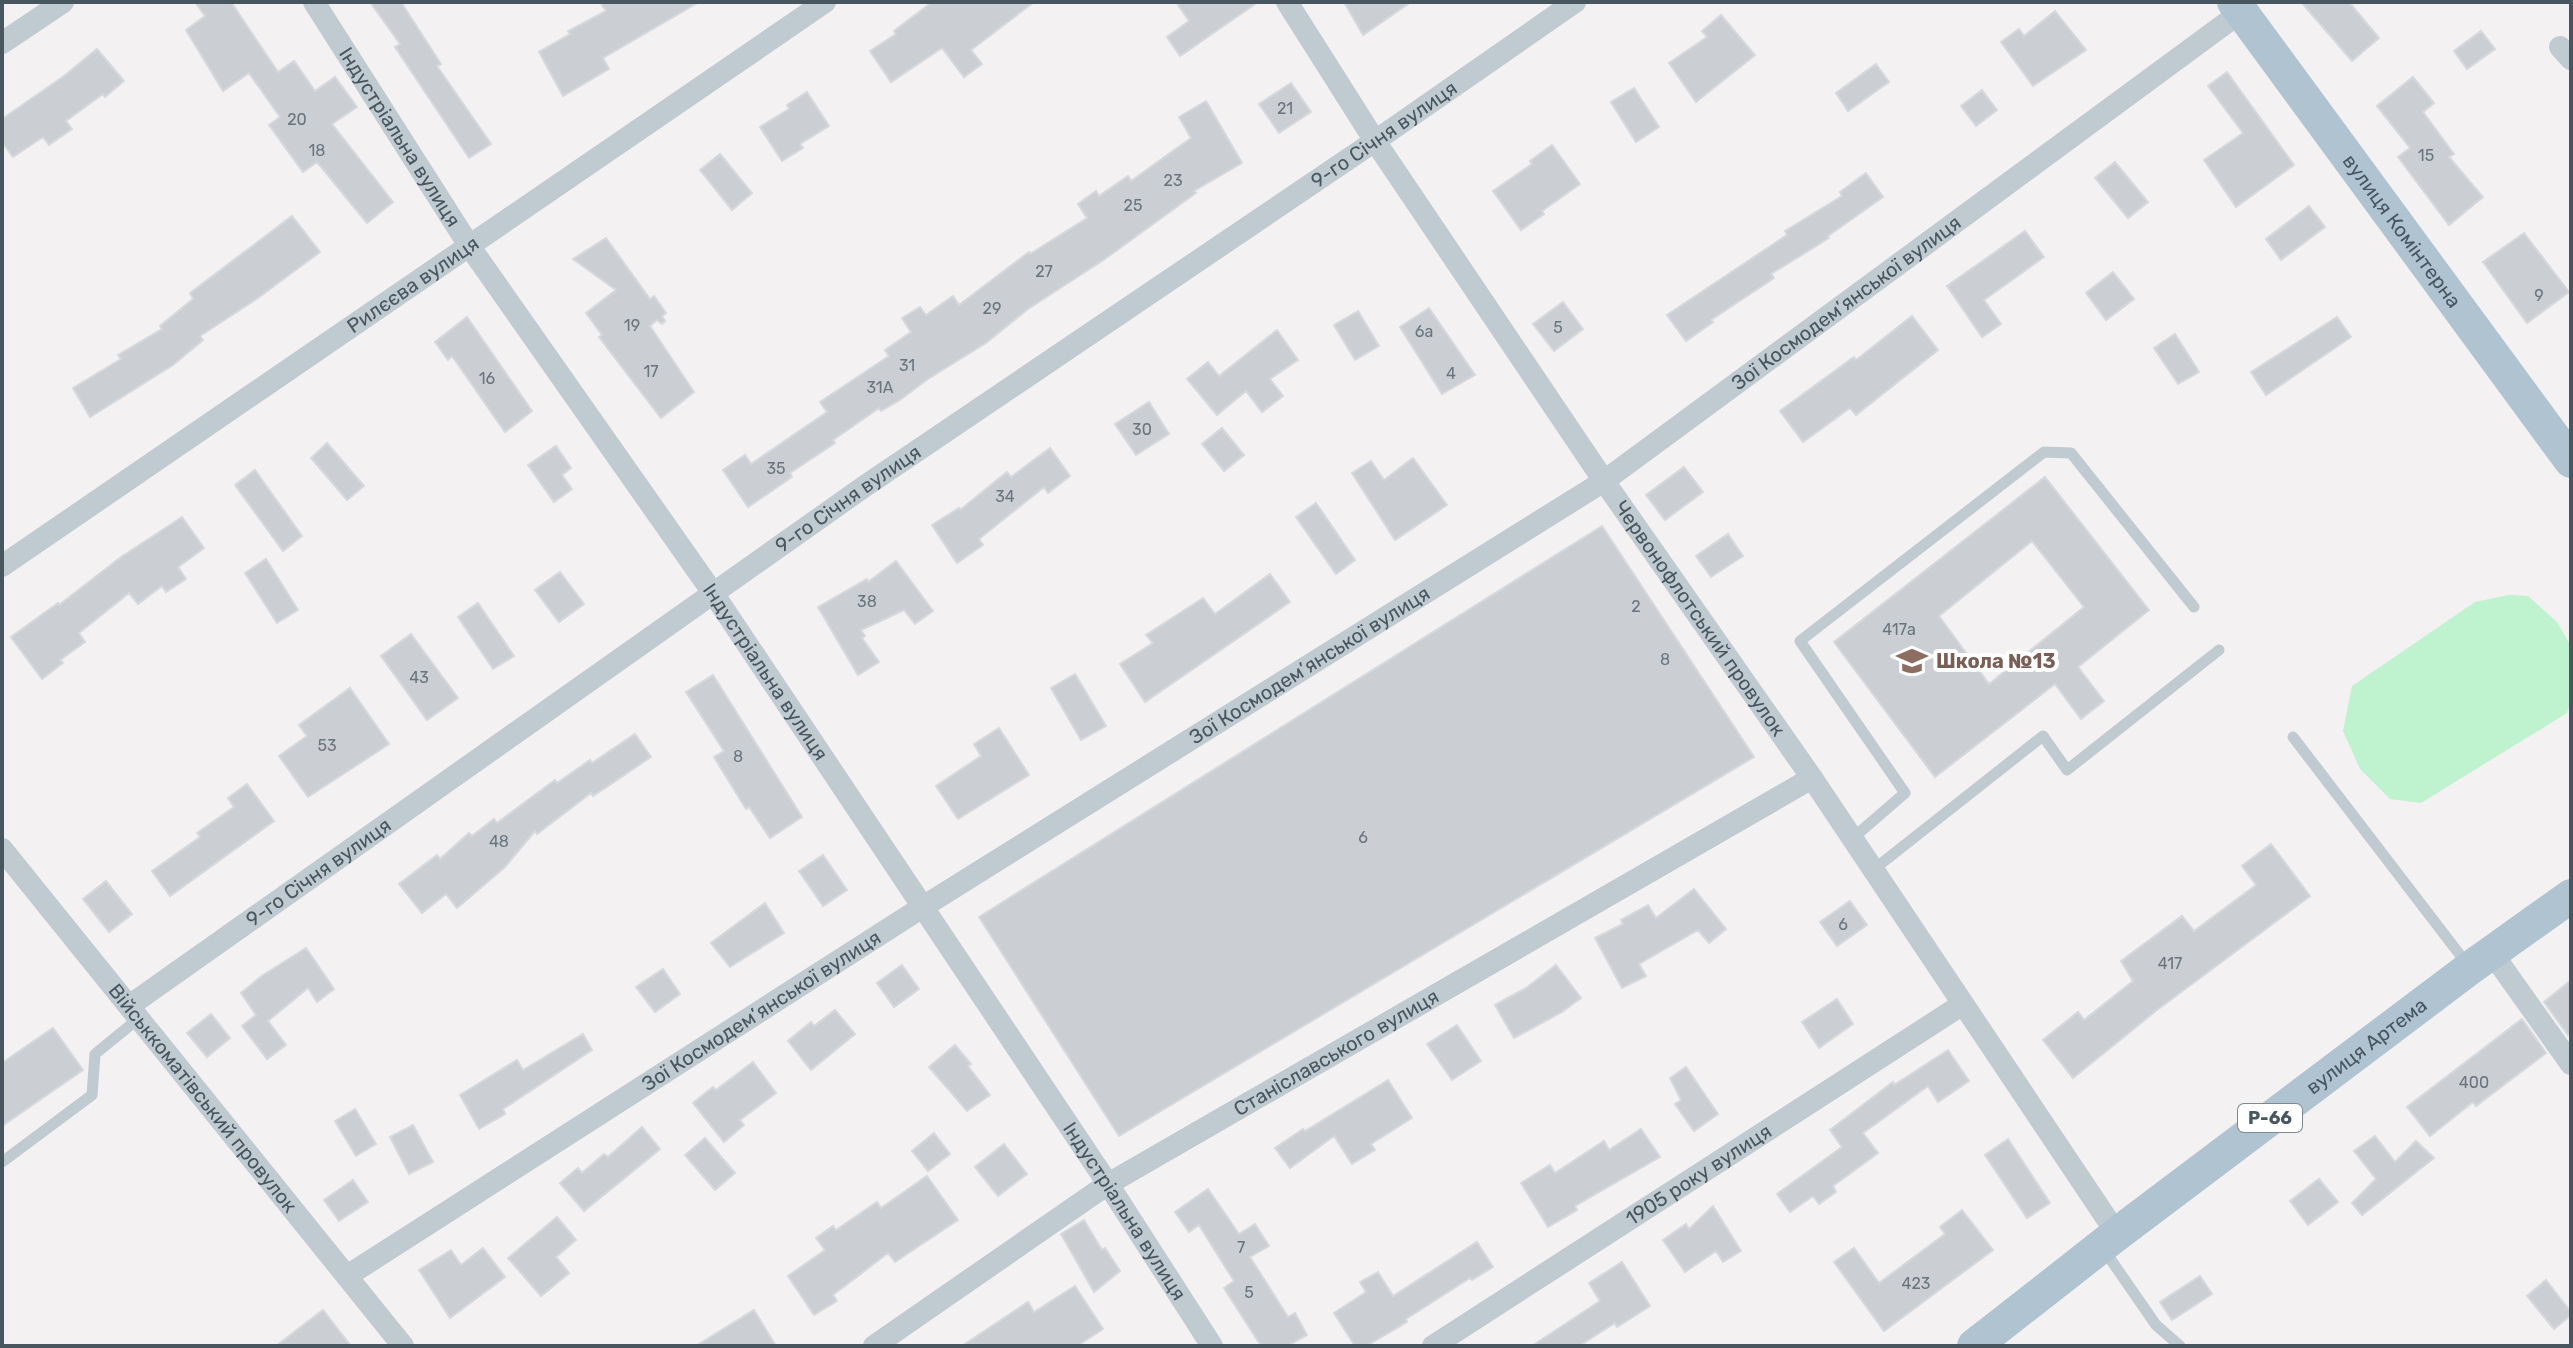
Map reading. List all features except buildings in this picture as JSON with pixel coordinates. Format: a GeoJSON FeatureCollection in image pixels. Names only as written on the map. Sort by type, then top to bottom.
{"type":"FeatureCollection","features":[{"type":"Feature","properties":{"kind":"main road","name":"вулиця Комінтерна"},"geometry":{"type":"LineString","coordinates":[[2238,7],[2571,461]]}},
{"type":"Feature","properties":{"kind":"main road","name":"вулиця Артема"},"geometry":{"type":"LineString","coordinates":[[1974,1346],[2109,1240],[2481,960],[2571,896]]}},
{"type":"Feature","properties":{"kind":"street"},"geometry":{"type":"LineString","coordinates":[[2,43],[63,2]]}},
{"type":"Feature","properties":{"kind":"street","name":"Індустріальна вулиця"},"geometry":{"type":"LineString","coordinates":[[314,2],[470,247],[713,593],[1108,1184],[1212,1346]]}},
{"type":"Feature","properties":{"kind":"street","name":"Рилєєва вулиця"},"geometry":{"type":"LineString","coordinates":[[2,566],[825,2]]}},
{"type":"Feature","properties":{"kind":"street","name":"Червонофлотський провулок"},"geometry":{"type":"LineString","coordinates":[[1287,2],[1375,141],[1604,481],[1853,838],[1963,1004],[2109,1240]]}},
{"type":"Feature","properties":{"kind":"street","name":"9-го Січня вулиця"},"geometry":{"type":"LineString","coordinates":[[134,1012],[865,486],[1575,2]]}},
{"type":"Feature","properties":{"kind":"street","name":"Зої Космодем’янської вулиця"},"geometry":{"type":"LineString","coordinates":[[347,1276],[921,908],[1604,481],[2238,7]]}},
{"type":"Feature","properties":{"kind":"street","name":"Станіславського вулиця"},"geometry":{"type":"LineString","coordinates":[[874,1346],[1108,1184],[1812,778]]}},
{"type":"Feature","properties":{"kind":"street","name":"Військкоматівський провулок"},"geometry":{"type":"LineString","coordinates":[[2,849],[403,1346]]}},
{"type":"Feature","properties":{"kind":"street"},"geometry":{"type":"LineString","coordinates":[[2481,960],[2571,1064]]}},
{"type":"Feature","properties":{"kind":"street","name":"1905 року вулиця"},"geometry":{"type":"LineString","coordinates":[[1433,1346],[1963,1004]]}},
{"type":"Feature","properties":{"kind":"lane"},"geometry":{"type":"LineString","coordinates":[[1853,838],[1905,793],[1800,641],[2044,452],[2071,453],[2194,607]]}},
{"type":"Feature","properties":{"kind":"lane"},"geometry":{"type":"LineString","coordinates":[[1873,870],[2043,736],[2067,770],[2219,650]]}},
{"type":"Feature","properties":{"kind":"lane"},"geometry":{"type":"LineString","coordinates":[[2293,737],[2481,960]]}},
{"type":"Feature","properties":{"kind":"lane"},"geometry":{"type":"LineString","coordinates":[[2,1162],[92,1095],[95,1054],[134,1012]]}},
{"type":"Feature","properties":{"kind":"lane"},"geometry":{"type":"LineString","coordinates":[[2109,1240],[2156,1325],[2180,1346]]}},
{"type":"Feature","properties":{"kind":"green space"},"geometry":{"type":"Polygon","coordinates":[[[2509,595],[2528,596],[2557,622],[2571,646],[2571,699],[2567,713],[2421,803],[2390,799],[2360,769],[2343,731],[2352,686],[2475,602],[2509,595]]]}},
{"type":"Feature","properties":{"kind":"place","name":"Школа №13"},"geometry":{"type":"Point","coordinates":[1912,661]}}]}
